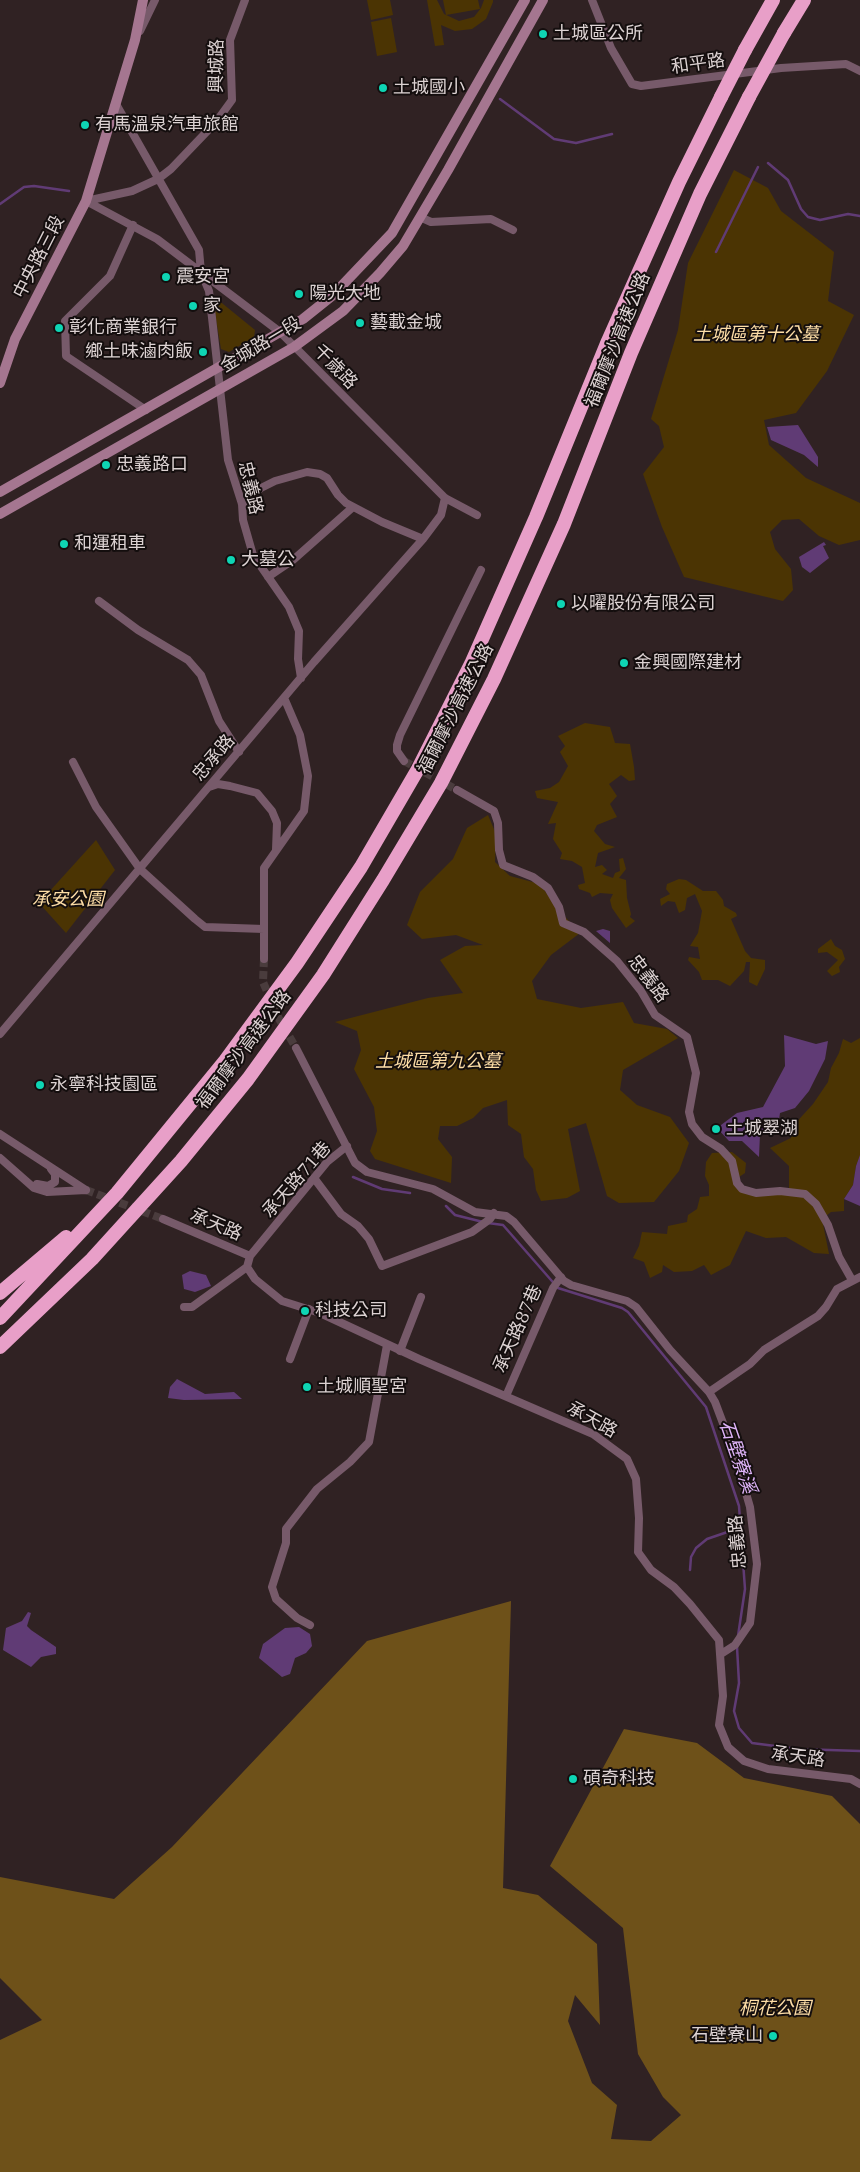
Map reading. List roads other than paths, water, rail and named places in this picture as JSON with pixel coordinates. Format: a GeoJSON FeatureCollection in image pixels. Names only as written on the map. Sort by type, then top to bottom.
{"type":"FeatureCollection","features":[{"type":"Feature","properties":{"kind":"highway","name":"福爾摩沙高速公路"},"geometry":{"type":"LineString","coordinates":[[0,1318],[106,1205],[225,1061],[297,963],[361,867],[418,769],[471,664],[536,517],[608,341],[678,182],[745,50],[773,0]]}},
{"type":"Feature","properties":{"kind":"highway","name":"福爾摩沙高速公路"},"geometry":{"type":"LineString","coordinates":[[0,1347],[92,1259],[182,1161],[248,1079],[323,975],[392,864],[440,783],[494,679],[564,524],[632,353],[700,194],[749,97],[804,0]]}},
{"type":"Feature","properties":{"kind":"highway"},"geometry":{"type":"LineString","coordinates":[[0,1293],[106,1205]]}},
{"type":"Feature","properties":{"kind":"main road","name":"中央路三段"},"geometry":{"type":"LineString","coordinates":[[0,383],[15,339],[86,201],[135,40],[143,0]]}},
{"type":"Feature","properties":{"kind":"main road","name":"金城路一段"},"geometry":{"type":"LineString","coordinates":[[0,492],[303,319],[333,295],[392,233],[525,0]]}},
{"type":"Feature","properties":{"kind":"main road","name":"金城路一段"},"geometry":{"type":"LineString","coordinates":[[0,514],[294,347],[344,311],[403,246],[544,0]]}},
{"type":"Feature","properties":{"kind":"street"},"geometry":{"type":"LineString","coordinates":[[135,40],[155,0]]}},
{"type":"Feature","properties":{"kind":"street","name":"興城路"},"geometry":{"type":"LineString","coordinates":[[86,201],[132,191],[158,179],[171,169],[216,122],[232,100],[230,40],[245,0]]}},
{"type":"Feature","properties":{"kind":"street","name":"和平路"},"geometry":{"type":"LineString","coordinates":[[592,0],[611,48],[625,75],[632,84],[641,86],[781,68],[846,64],[860,71]]}},
{"type":"Feature","properties":{"kind":"street","name":"忠義路"},"geometry":{"type":"LineString","coordinates":[[116,104],[199,250],[201,272],[209,291],[228,460],[242,504],[242,520],[253,555],[289,607],[299,631],[298,659],[302,678]]}},
{"type":"Feature","properties":{"kind":"street","name":"千歲路"},"geometry":{"type":"LineString","coordinates":[[86,201],[133,225],[201,272],[280,332],[445,498],[477,516]]}},
{"type":"Feature","properties":{"kind":"street"},"geometry":{"type":"LineString","coordinates":[[420,218],[431,222],[491,219],[514,230]]}},
{"type":"Feature","properties":{"kind":"street"},"geometry":{"type":"LineString","coordinates":[[133,225],[110,276],[65,321],[66,356],[146,410]]}},
{"type":"Feature","properties":{"kind":"street"},"geometry":{"type":"LineString","coordinates":[[209,291],[227,293]]}},
{"type":"Feature","properties":{"kind":"street"},"geometry":{"type":"LineString","coordinates":[[242,504],[261,488],[307,472],[320,474],[327,478],[338,495],[353,507],[423,539]]}},
{"type":"Feature","properties":{"kind":"street","name":"忠承路"},"geometry":{"type":"LineString","coordinates":[[0,1034],[302,678],[423,539],[441,515],[445,498]]}},
{"type":"Feature","properties":{"kind":"street"},"geometry":{"type":"LineString","coordinates":[[268,577],[293,560],[353,507]]}},
{"type":"Feature","properties":{"kind":"street"},"geometry":{"type":"LineString","coordinates":[[404,761],[397,751],[400,735],[481,570]]}},
{"type":"Feature","properties":{"kind":"street"},"geometry":{"type":"LineString","coordinates":[[99,601],[138,630],[188,660],[201,674],[218,721],[239,752]]}},
{"type":"Feature","properties":{"kind":"street"},"geometry":{"type":"LineString","coordinates":[[264,959],[264,868],[304,811],[308,776],[300,735],[285,700]]}},
{"type":"Feature","properties":{"kind":"street"},"geometry":{"type":"LineString","coordinates":[[73,762],[96,807],[140,869],[205,927],[264,929]]}},
{"type":"Feature","properties":{"kind":"street"},"geometry":{"type":"LineString","coordinates":[[209,787],[218,784],[257,793],[272,811],[277,823],[276,850]]}},
{"type":"Feature","properties":{"kind":"street","name":"忠義路"},"geometry":{"type":"LineString","coordinates":[[457,790],[494,811],[498,823],[499,850],[502,865],[532,877],[548,888],[559,907],[563,923],[584,932],[617,961],[641,991],[655,1015],[687,1037],[696,1073],[689,1112],[692,1124],[702,1137],[721,1149],[732,1162],[742,1189],[756,1193],[805,1194],[816,1204],[828,1225],[845,1270],[852,1280]]}},
{"type":"Feature","properties":{"kind":"street","name":"忠義路"},"geometry":{"type":"LineString","coordinates":[[296,1048],[356,1162],[367,1172],[433,1189],[475,1212],[492,1216],[506,1216],[514,1222],[557,1282],[627,1300],[709,1392],[715,1402],[735,1455],[750,1506],[757,1575],[752,1615],[746,1631],[735,1645],[721,1654]]}},
{"type":"Feature","properties":{"kind":"street"},"geometry":{"type":"LineString","coordinates":[[0,1134],[86,1190],[47,1192],[34,1188],[0,1158]]}},
{"type":"Feature","properties":{"kind":"street","name":"承天路71巷"},"geometry":{"type":"LineString","coordinates":[[250,1256],[278,1225],[328,1162],[347,1146]]}},
{"type":"Feature","properties":{"kind":"street"},"geometry":{"type":"LineString","coordinates":[[20,1175],[36,1184],[48,1186],[56,1182],[52,1169]]}},
{"type":"Feature","properties":{"kind":"street"},"geometry":{"type":"LineString","coordinates":[[57,1191],[66,1178]]}},
{"type":"Feature","properties":{"kind":"street"},"geometry":{"type":"LineString","coordinates":[[314,1178],[341,1214],[358,1226],[369,1239],[382,1266],[472,1232],[492,1216]]}},
{"type":"Feature","properties":{"kind":"street","name":"承天路"},"geometry":{"type":"LineString","coordinates":[[163,1218],[250,1256],[247,1267],[255,1279],[282,1300],[309,1309],[400,1351],[593,1434],[627,1459],[636,1480],[639,1518],[638,1552],[651,1570],[674,1587],[719,1640],[723,1696],[719,1725],[728,1747],[744,1761],[768,1769],[850,1779],[860,1784]]}},
{"type":"Feature","properties":{"kind":"street"},"geometry":{"type":"LineString","coordinates":[[184,1307],[192,1307],[247,1267]]}},
{"type":"Feature","properties":{"kind":"street"},"geometry":{"type":"LineString","coordinates":[[709,1392],[750,1364],[764,1350],[818,1316],[837,1289],[860,1277]]}},
{"type":"Feature","properties":{"kind":"street","name":"承天路87巷"},"geometry":{"type":"LineString","coordinates":[[506,1396],[557,1282]]}},
{"type":"Feature","properties":{"kind":"street"},"geometry":{"type":"LineString","coordinates":[[400,1351],[421,1297]]}},
{"type":"Feature","properties":{"kind":"street"},"geometry":{"type":"LineString","coordinates":[[290,1359],[309,1309]]}},
{"type":"Feature","properties":{"kind":"street"},"geometry":{"type":"LineString","coordinates":[[310,1625],[297,1618],[276,1599],[272,1587],[286,1543],[286,1529],[317,1490],[350,1462],[369,1442],[387,1345]]}},
{"type":"Feature","properties":{"kind":"waterway"},"geometry":{"type":"LineString","coordinates":[[500,99],[554,139],[576,143],[612,134]]}},
{"type":"Feature","properties":{"kind":"waterway"},"geometry":{"type":"LineString","coordinates":[[768,163],[788,180],[801,209],[808,217],[820,220],[848,214],[860,216]]}},
{"type":"Feature","properties":{"kind":"waterway"},"geometry":{"type":"LineString","coordinates":[[716,252],[758,167]]}},
{"type":"Feature","properties":{"kind":"waterway"},"geometry":{"type":"LineString","coordinates":[[0,204],[24,187],[34,186],[69,191]]}},
{"type":"Feature","properties":{"kind":"waterway","name":"石壁寮溪"},"geometry":{"type":"LineString","coordinates":[[353,1177],[382,1189],[410,1193]]}},
{"type":"Feature","properties":{"kind":"waterway","name":"石壁寮溪"},"geometry":{"type":"LineString","coordinates":[[446,1206],[455,1215],[483,1222]]}},
{"type":"Feature","properties":{"kind":"waterway","name":"石壁寮溪"},"geometry":{"type":"LineString","coordinates":[[488,1223],[503,1225],[558,1288],[622,1308],[628,1312],[706,1407],[739,1506],[745,1589],[738,1636]]}},
{"type":"Feature","properties":{"kind":"waterway"},"geometry":{"type":"LineString","coordinates":[[690,1570],[691,1557],[696,1548],[707,1539],[742,1527]]}},
{"type":"Feature","properties":{"kind":"waterway","name":"石壁寮溪"},"geometry":{"type":"LineString","coordinates":[[737,1647],[739,1683],[734,1711],[739,1728],[752,1743],[798,1749],[860,1751]]}},
{"type":"Feature","properties":{"kind":"tunnel"},"geometry":{"type":"LineString","coordinates":[[404,761],[457,790]]}},
{"type":"Feature","properties":{"kind":"tunnel"},"geometry":{"type":"LineString","coordinates":[[264,959],[263,982],[278,1017],[296,1048]]}},
{"type":"Feature","properties":{"kind":"tunnel"},"geometry":{"type":"LineString","coordinates":[[86,1190],[163,1219]]}},
{"type":"Feature","properties":{"kind":"place","name":"土城區公所"},"geometry":{"type":"Point","coordinates":[543,34]}},
{"type":"Feature","properties":{"kind":"place","name":"土城國小"},"geometry":{"type":"Point","coordinates":[383,88]}},
{"type":"Feature","properties":{"kind":"place","name":"有馬溫泉汽車旅館"},"geometry":{"type":"Point","coordinates":[85,125]}},
{"type":"Feature","properties":{"kind":"place","name":"震安宮"},"geometry":{"type":"Point","coordinates":[166,277]}},
{"type":"Feature","properties":{"kind":"place","name":"陽光大地"},"geometry":{"type":"Point","coordinates":[299,294]}},
{"type":"Feature","properties":{"kind":"place","name":"家"},"geometry":{"type":"Point","coordinates":[193,306]}},
{"type":"Feature","properties":{"kind":"place","name":"藝載金城"},"geometry":{"type":"Point","coordinates":[360,323]}},
{"type":"Feature","properties":{"kind":"place","name":"彰化商業銀行"},"geometry":{"type":"Point","coordinates":[59,328]}},
{"type":"Feature","properties":{"kind":"place","name":"鄉土味滷肉飯"},"geometry":{"type":"Point","coordinates":[203,352]}},
{"type":"Feature","properties":{"kind":"place","name":"忠義路口"},"geometry":{"type":"Point","coordinates":[106,465]}},
{"type":"Feature","properties":{"kind":"place","name":"和運租車"},"geometry":{"type":"Point","coordinates":[64,544]}},
{"type":"Feature","properties":{"kind":"place","name":"大墓公"},"geometry":{"type":"Point","coordinates":[231,560]}},
{"type":"Feature","properties":{"kind":"place","name":"以曜股份有限公司"},"geometry":{"type":"Point","coordinates":[561,604]}},
{"type":"Feature","properties":{"kind":"place","name":"金興國際建材"},"geometry":{"type":"Point","coordinates":[624,663]}},
{"type":"Feature","properties":{"kind":"place","name":"永寧科技園區"},"geometry":{"type":"Point","coordinates":[40,1085]}},
{"type":"Feature","properties":{"kind":"place","name":"土城翠湖"},"geometry":{"type":"Point","coordinates":[716,1129]}},
{"type":"Feature","properties":{"kind":"place","name":"科技公司"},"geometry":{"type":"Point","coordinates":[305,1311]}},
{"type":"Feature","properties":{"kind":"place","name":"土城順聖宮"},"geometry":{"type":"Point","coordinates":[307,1387]}},
{"type":"Feature","properties":{"kind":"place","name":"碩奇科技"},"geometry":{"type":"Point","coordinates":[573,1779]}},
{"type":"Feature","properties":{"kind":"place","name":"石壁寮山"},"geometry":{"type":"Point","coordinates":[773,2036]}},
{"type":"Feature","properties":{"kind":"park label","name":"土城區第十公墓"},"geometry":{"type":"Point","coordinates":[756,335]}},
{"type":"Feature","properties":{"kind":"park label","name":"承安公園"},"geometry":{"type":"Point","coordinates":[68,900]}},
{"type":"Feature","properties":{"kind":"park label","name":"土城區第九公墓"},"geometry":{"type":"Point","coordinates":[438,1062]}},
{"type":"Feature","properties":{"kind":"park label","name":"桐花公園"},"geometry":{"type":"Point","coordinates":[775,2009]}}]}
